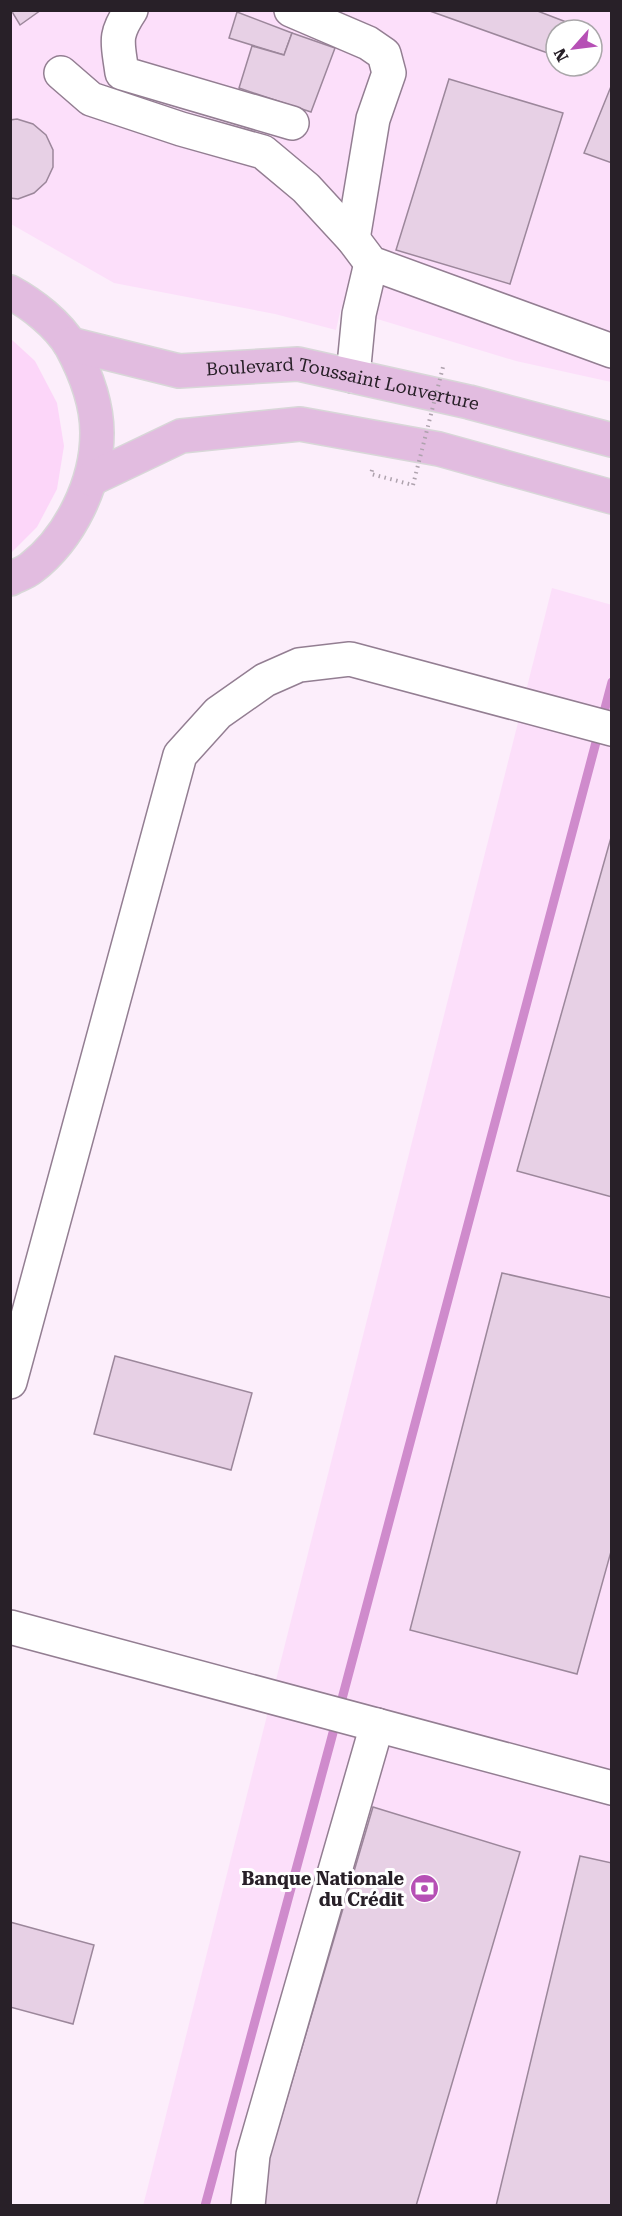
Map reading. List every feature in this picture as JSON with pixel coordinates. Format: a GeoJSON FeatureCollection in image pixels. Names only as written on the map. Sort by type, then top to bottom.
{"type":"FeatureCollection","features":[{"type":"Feature","properties":{"kind":"main road"},"geometry":{"type":"LineString","coordinates":[[10,292],[36,307],[70,344],[90,387],[97,433],[92,479],[69,529],[30,569],[10,579]]}},
{"type":"Feature","properties":{"kind":"main road","name":"Boulevard Toussaint Louverture"},"geometry":{"type":"LineString","coordinates":[[70,344],[179,371],[298,364],[469,402],[612,440]]}},
{"type":"Feature","properties":{"kind":"main road"},"geometry":{"type":"LineString","coordinates":[[92,479],[181,436],[300,424],[440,449],[612,496]]}},
{"type":"Feature","properties":{"kind":"lane"},"geometry":{"type":"LineString","coordinates":[[130,10],[119,29],[118,43],[122,73],[292,123]]}},
{"type":"Feature","properties":{"kind":"lane"},"geometry":{"type":"LineString","coordinates":[[291,10],[368,43],[384,54],[389,73],[373,119],[353,376]]}},
{"type":"Feature","properties":{"kind":"lane"},"geometry":{"type":"LineString","coordinates":[[61,73],[91,99],[181,129],[263,152],[306,188],[362,251],[612,351]]}},
{"type":"Feature","properties":{"kind":"lane"},"geometry":{"type":"LineString","coordinates":[[10,1382],[180,755],[218,712],[265,680],[299,665],[350,659],[612,729]]}},
{"type":"Feature","properties":{"kind":"lane"},"geometry":{"type":"LineString","coordinates":[[10,1627],[612,1788]]}},
{"type":"Feature","properties":{"kind":"lane"},"geometry":{"type":"LineString","coordinates":[[248,2205],[253,2156],[377,1725]]}},
{"type":"Feature","properties":{"kind":"path"},"geometry":{"type":"LineString","coordinates":[[371,474],[413,485],[443,367]]}},
{"type":"Feature","properties":{"kind":"shaded area"},"geometry":{"type":"Polygon","coordinates":[[[11,11],[611,11],[611,382],[516,361],[341,308],[336,330],[275,314],[114,283],[11,224],[11,11]]]}},
{"type":"Feature","properties":{"kind":"shaded area"},"geometry":{"type":"Polygon","coordinates":[[[11,339],[35,361],[57,403],[64,446],[57,489],[37,527],[11,553],[11,339]]]}},
{"type":"Feature","properties":{"kind":"shaded area"},"geometry":{"type":"Polygon","coordinates":[[[552,588],[612,605],[611,2205],[143,2206],[552,588]]]}},
{"type":"Feature","properties":{"kind":"building"},"geometry":{"type":"Polygon","coordinates":[[[11,10],[41,10],[20,25],[11,10]]]}},
{"type":"Feature","properties":{"kind":"building"},"geometry":{"type":"Polygon","coordinates":[[[427,10],[535,10],[556,18],[544,18],[544,52],[427,10]]]}},
{"type":"Feature","properties":{"kind":"building"},"geometry":{"type":"Polygon","coordinates":[[[237,12],[292,33],[284,55],[229,38],[237,12]]]}},
{"type":"Feature","properties":{"kind":"building"},"geometry":{"type":"Polygon","coordinates":[[[292,33],[335,48],[311,112],[239,88],[252,46],[284,55],[292,33]]]}},
{"type":"Feature","properties":{"kind":"building"},"geometry":{"type":"Polygon","coordinates":[[[449,79],[563,113],[510,284],[396,250],[449,79]]]}},
{"type":"Feature","properties":{"kind":"building"},"geometry":{"type":"Polygon","coordinates":[[[612,84],[612,163],[584,153],[612,84]]]}},
{"type":"Feature","properties":{"kind":"building"},"geometry":{"type":"Polygon","coordinates":[[[17,119],[33,124],[46,135],[53,150],[53,167],[46,182],[34,193],[18,199],[10,198],[10,120],[17,119]]]}},
{"type":"Feature","properties":{"kind":"building"},"geometry":{"type":"Polygon","coordinates":[[[612,834],[612,1197],[517,1171],[612,834]]]}},
{"type":"Feature","properties":{"kind":"building"},"geometry":{"type":"Polygon","coordinates":[[[502,1273],[612,1298],[612,1548],[577,1674],[410,1630],[502,1273]]]}},
{"type":"Feature","properties":{"kind":"building"},"geometry":{"type":"Polygon","coordinates":[[[115,1356],[252,1393],[231,1470],[94,1434],[115,1356]]]}},
{"type":"Feature","properties":{"kind":"building"},"geometry":{"type":"Polygon","coordinates":[[[373,1807],[520,1852],[416,2206],[265,2206],[256,2203],[373,1807]]]}},
{"type":"Feature","properties":{"kind":"building"},"geometry":{"type":"Polygon","coordinates":[[[580,1856],[612,1863],[612,2206],[496,2206],[580,1856]]]}},
{"type":"Feature","properties":{"kind":"building"},"geometry":{"type":"Polygon","coordinates":[[[10,1922],[94,1945],[73,2024],[10,2007],[10,1922]]]}},
{"type":"Feature","properties":{"kind":"waterway"},"geometry":{"type":"LineString","coordinates":[[205,2206],[612,682]]}},
{"type":"Feature","properties":{"kind":"place","name":"Banque Nationale du Crédit"},"geometry":{"type":"Point","coordinates":[425,1889]}}]}
